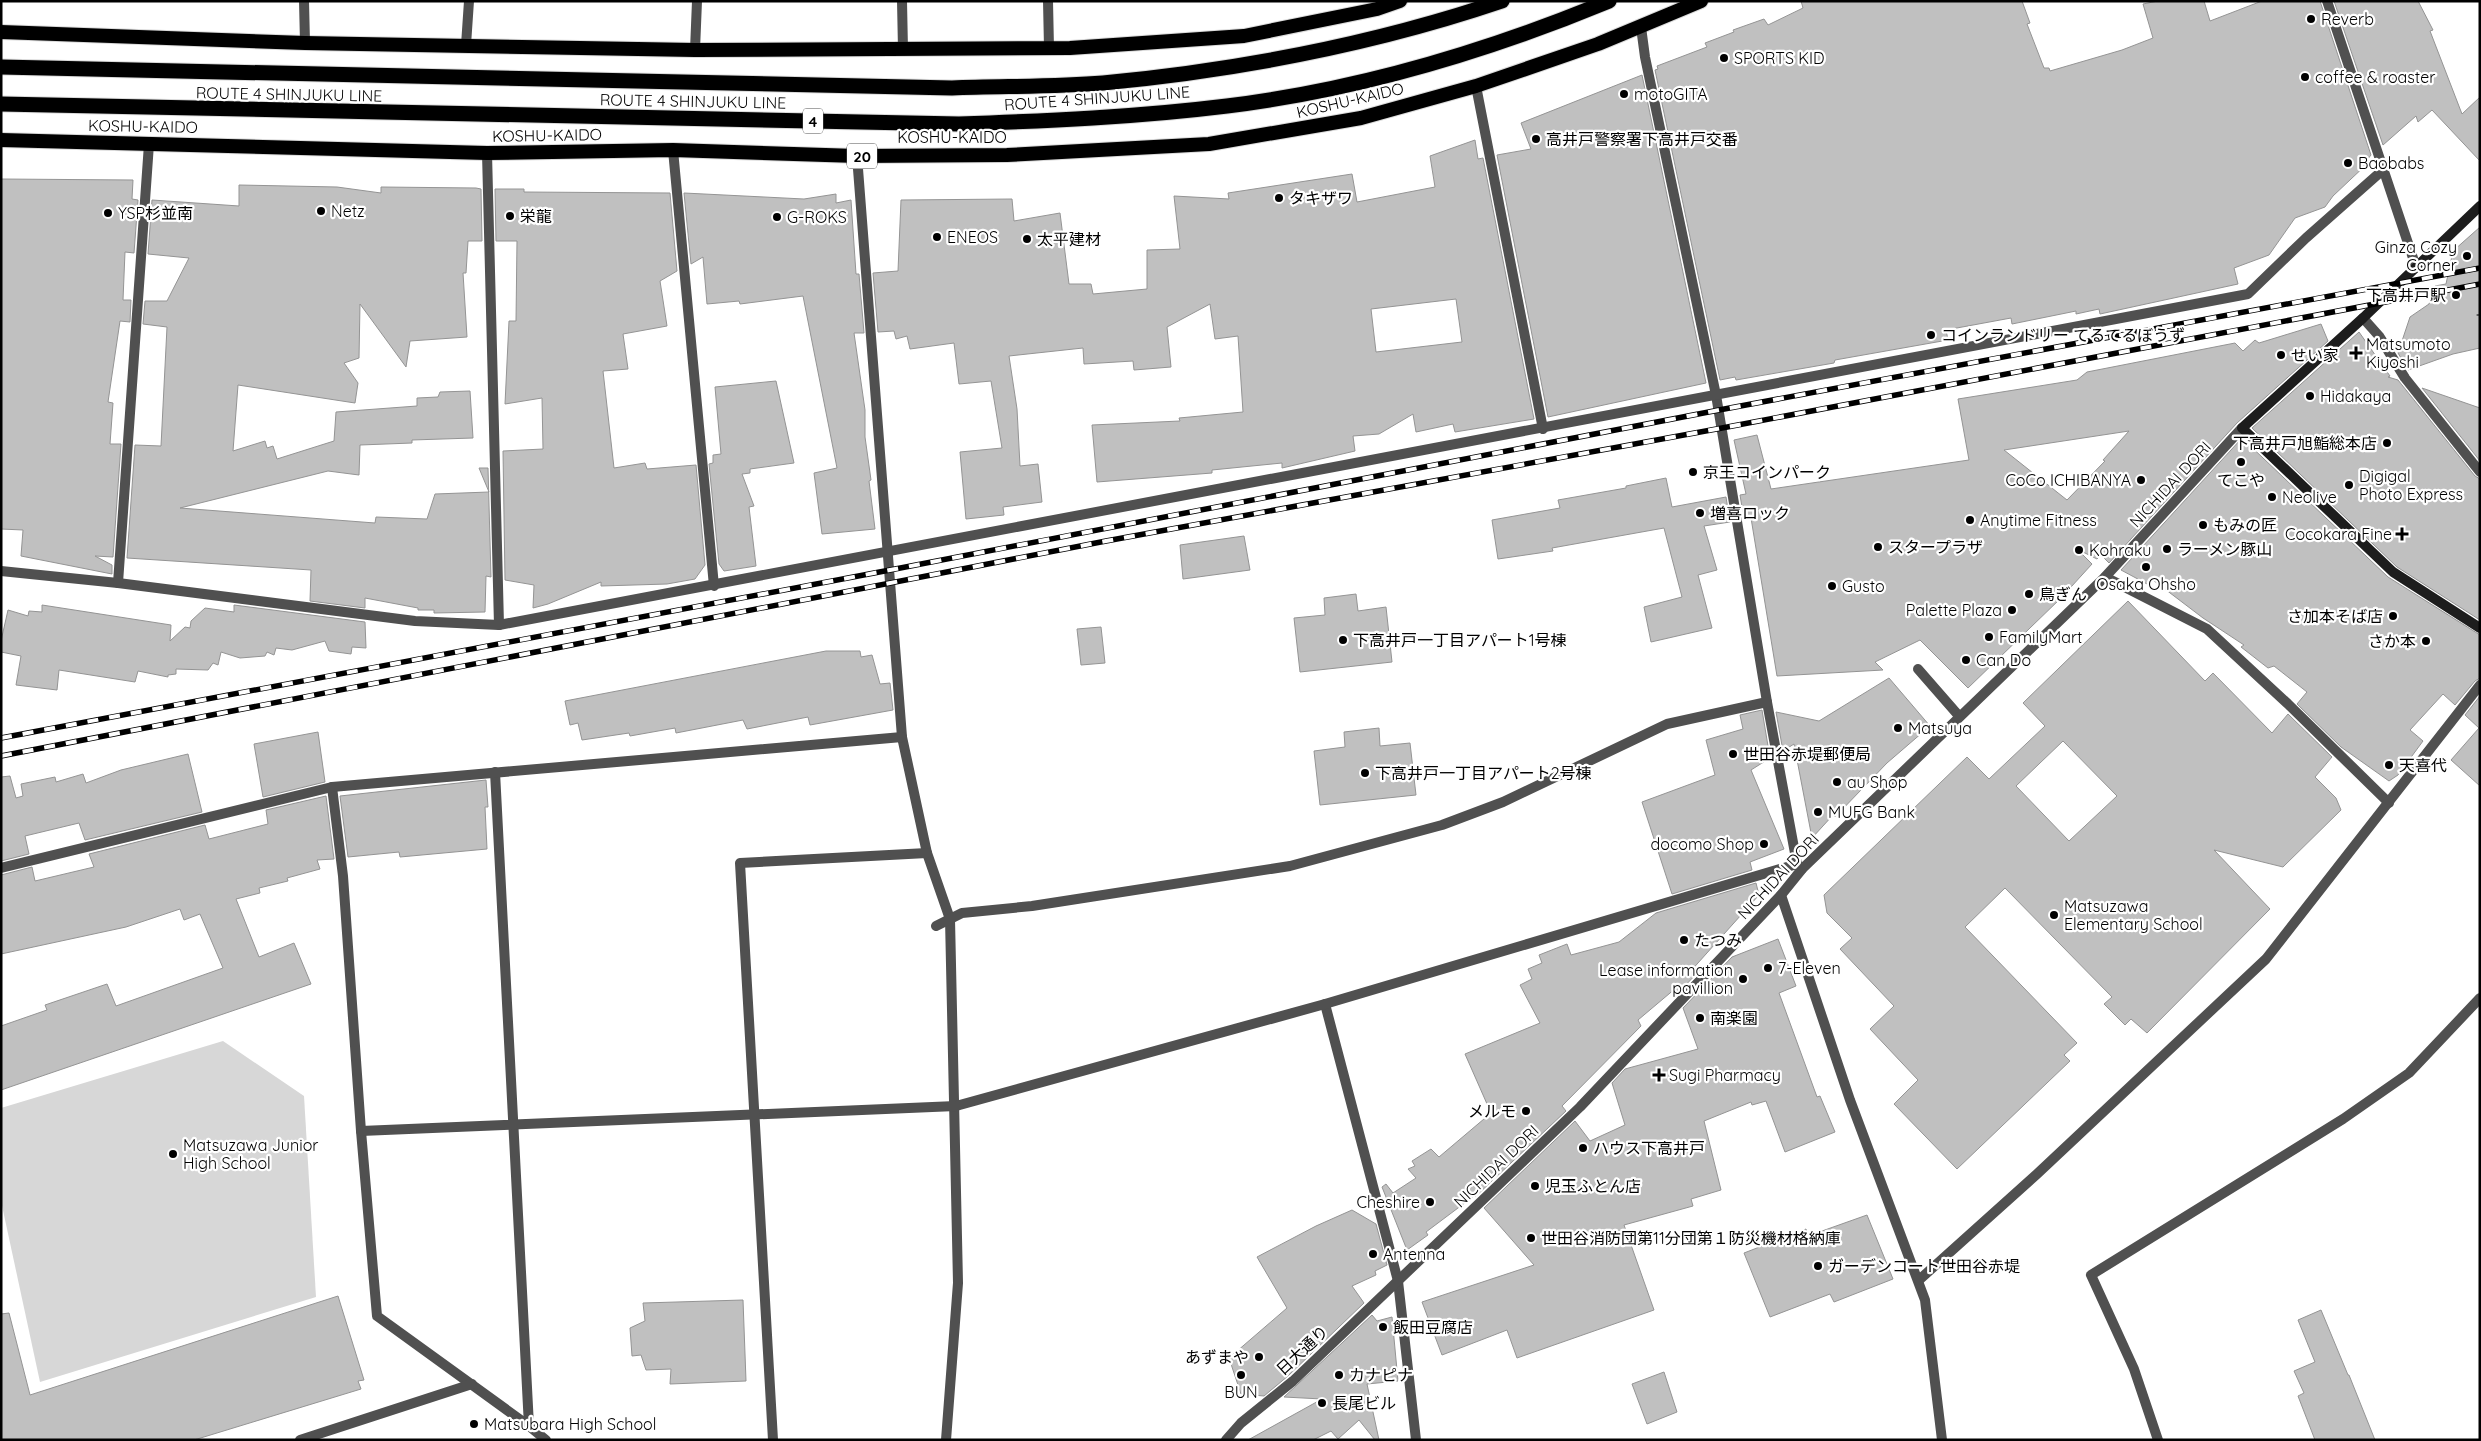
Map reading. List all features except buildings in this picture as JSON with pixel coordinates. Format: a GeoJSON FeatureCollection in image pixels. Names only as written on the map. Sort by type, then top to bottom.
{"type":"FeatureCollection","features":[{"type":"Feature","properties":{"kind":"highway"},"geometry":{"type":"LineString","coordinates":[[1,32],[141,35],[305,43],[695,50],[1049,48],[1244,36],[1377,9],[1400,1]]}},
{"type":"Feature","properties":{"kind":"highway","name":"ROUTE 4 SHINJUKU LINE"},"geometry":{"type":"LineString","coordinates":[[1,67],[952,88],[1101,83],[1221,70],[1338,48],[1455,17],[1502,1]]}},
{"type":"Feature","properties":{"kind":"highway","name":"ROUTE 4 SHINJUKU LINE"},"geometry":{"type":"LineString","coordinates":[[1,104],[959,124],[1103,119],[1228,106],[1344,85],[1464,53],[1609,1]]}},
{"type":"Feature","properties":{"kind":"highway","name":"KOSHU-KAIDO"},"geometry":{"type":"LineString","coordinates":[[1,140],[487,153],[673,150],[858,156],[1007,155],[1209,144],[1361,118],[1476,86],[1598,44],[1701,1]]}},
{"type":"Feature","properties":{"kind":"main road"},"geometry":{"type":"LineString","coordinates":[[2480,206],[2363,318],[2242,428],[2393,572],[2480,628]]}},
{"type":"Feature","properties":{"kind":"street"},"geometry":{"type":"LineString","coordinates":[[304,1],[305,43]]}},
{"type":"Feature","properties":{"kind":"street"},"geometry":{"type":"LineString","coordinates":[[466,45],[469,1]]}},
{"type":"Feature","properties":{"kind":"street"},"geometry":{"type":"LineString","coordinates":[[695,50],[697,1]]}},
{"type":"Feature","properties":{"kind":"street"},"geometry":{"type":"LineString","coordinates":[[902,1],[902,50]]}},
{"type":"Feature","properties":{"kind":"street"},"geometry":{"type":"LineString","coordinates":[[1048,1],[1049,48]]}},
{"type":"Feature","properties":{"kind":"street"},"geometry":{"type":"LineString","coordinates":[[2327,1],[2416,267]]}},
{"type":"Feature","properties":{"kind":"street"},"geometry":{"type":"LineString","coordinates":[[361,1131],[956,1106],[1325,1004],[1799,867],[1767,702],[1725,441],[1645,57],[1641,27]]}},
{"type":"Feature","properties":{"kind":"street"},"geometry":{"type":"LineString","coordinates":[[1476,86],[1543,429]]}},
{"type":"Feature","properties":{"kind":"street"},"geometry":{"type":"LineString","coordinates":[[118,583],[149,144]]}},
{"type":"Feature","properties":{"kind":"street"},"geometry":{"type":"LineString","coordinates":[[673,150],[714,586]]}},
{"type":"Feature","properties":{"kind":"street"},"geometry":{"type":"LineString","coordinates":[[487,153],[499,625]]}},
{"type":"Feature","properties":{"kind":"street"},"geometry":{"type":"LineString","coordinates":[[858,156],[902,737],[927,853],[950,919],[956,1106],[958,1283],[946,1440]]}},
{"type":"Feature","properties":{"kind":"street"},"geometry":{"type":"LineString","coordinates":[[1,571],[118,583],[415,621],[499,625],[714,586],[889,551],[1543,429],[1716,394],[2248,294],[2306,238],[2384,169]]}},
{"type":"Feature","properties":{"kind":"street"},"geometry":{"type":"LineString","coordinates":[[2363,318],[2380,336],[2406,378],[2480,472]]}},
{"type":"Feature","properties":{"kind":"street","name":"NICHIDAI DORI"},"geometry":{"type":"LineString","coordinates":[[1398,1281],[1580,1107],[1781,895],[1799,867],[2105,577],[2242,428]]}},
{"type":"Feature","properties":{"kind":"street"},"geometry":{"type":"LineString","coordinates":[[2105,577],[2208,629],[2389,803]]}},
{"type":"Feature","properties":{"kind":"street"},"geometry":{"type":"LineString","coordinates":[[1918,669],[1960,716]]}},
{"type":"Feature","properties":{"kind":"street"},"geometry":{"type":"LineString","coordinates":[[1919,1280],[2037,1174],[2266,959],[2480,685]]}},
{"type":"Feature","properties":{"kind":"street"},"geometry":{"type":"LineString","coordinates":[[936,926],[962,913],[1032,906],[1290,866],[1309,861],[1442,825],[1503,802],[1667,724],[1767,702]]}},
{"type":"Feature","properties":{"kind":"street"},"geometry":{"type":"LineString","coordinates":[[1,868],[332,786],[902,737]]}},
{"type":"Feature","properties":{"kind":"street"},"geometry":{"type":"LineString","coordinates":[[495,772],[515,1124],[529,1426]]}},
{"type":"Feature","properties":{"kind":"street"},"geometry":{"type":"LineString","coordinates":[[332,786],[343,876],[361,1131],[377,1316],[546,1440]]}},
{"type":"Feature","properties":{"kind":"street"},"geometry":{"type":"LineString","coordinates":[[772,1440],[740,863],[927,853]]}},
{"type":"Feature","properties":{"kind":"street"},"geometry":{"type":"LineString","coordinates":[[1781,895],[1850,1100],[1925,1300],[1942,1440]]}},
{"type":"Feature","properties":{"kind":"street"},"geometry":{"type":"LineString","coordinates":[[2158,1440],[2134,1369],[2091,1275],[2343,1119],[2409,1074],[2480,998]]}},
{"type":"Feature","properties":{"kind":"street"},"geometry":{"type":"LineString","coordinates":[[1325,1004],[1398,1281],[1416,1440]]}},
{"type":"Feature","properties":{"kind":"street","name":"日大通り"},"geometry":{"type":"LineString","coordinates":[[1226,1440],[1241,1424],[1293,1380],[1398,1281]]}},
{"type":"Feature","properties":{"kind":"street"},"geometry":{"type":"LineString","coordinates":[[300,1440],[472,1384]]}},
{"type":"Feature","properties":{"kind":"shaded area"},"geometry":{"type":"Polygon","coordinates":[[[223,1041],[304,1096],[316,1297],[40,1382],[1,1201],[1,1108],[223,1041]]]}},
{"type":"Feature","properties":{"kind":"railway"},"geometry":{"type":"LineString","coordinates":[[1,738],[890,570],[1719,410],[2480,268]]}},
{"type":"Feature","properties":{"kind":"railway"},"geometry":{"type":"LineString","coordinates":[[1,756],[1106,541],[1722,428],[2480,284]]}},
{"type":"Feature","properties":{"kind":"place","name":"Reverb"},"geometry":{"type":"Point","coordinates":[2311,19]}},
{"type":"Feature","properties":{"kind":"place","name":"SPORTS KID"},"geometry":{"type":"Point","coordinates":[1724,58]}},
{"type":"Feature","properties":{"kind":"place","name":"coffee & roaster"},"geometry":{"type":"Point","coordinates":[2305,77]}},
{"type":"Feature","properties":{"kind":"place","name":"motoGITA"},"geometry":{"type":"Point","coordinates":[1624,94]}},
{"type":"Feature","properties":{"kind":"place","name":"高井戸警察署下高井戸交番"},"geometry":{"type":"Point","coordinates":[1536,139]}},
{"type":"Feature","properties":{"kind":"place","name":"Baobabs"},"geometry":{"type":"Point","coordinates":[2348,163]}},
{"type":"Feature","properties":{"kind":"place","name":"タキザワ"},"geometry":{"type":"Point","coordinates":[1279,198]}},
{"type":"Feature","properties":{"kind":"place","name":"Netz"},"geometry":{"type":"Point","coordinates":[321,211]}},
{"type":"Feature","properties":{"kind":"place","name":"YSP杉並南"},"geometry":{"type":"Point","coordinates":[108,213]}},
{"type":"Feature","properties":{"kind":"place","name":"栄龍"},"geometry":{"type":"Point","coordinates":[510,216]}},
{"type":"Feature","properties":{"kind":"place","name":"G-ROKS"},"geometry":{"type":"Point","coordinates":[777,217]}},
{"type":"Feature","properties":{"kind":"place","name":"ENEOS"},"geometry":{"type":"Point","coordinates":[937,237]}},
{"type":"Feature","properties":{"kind":"place","name":"太平建材"},"geometry":{"type":"Point","coordinates":[1027,239]}},
{"type":"Feature","properties":{"kind":"place","name":"Ginza Cozy Corner"},"geometry":{"type":"Point","coordinates":[2467,256]}},
{"type":"Feature","properties":{"kind":"place","name":"下高井戸駅"},"geometry":{"type":"Point","coordinates":[2456,295]}},
{"type":"Feature","properties":{"kind":"place","name":"コインランドリー てるてるぼうず"},"geometry":{"type":"Point","coordinates":[1931,335]}},
{"type":"Feature","properties":{"kind":"place","name":"Matsumoto Kiyoshi"},"geometry":{"type":"Point","coordinates":[2356,353]}},
{"type":"Feature","properties":{"kind":"place","name":"せい家"},"geometry":{"type":"Point","coordinates":[2281,355]}},
{"type":"Feature","properties":{"kind":"place","name":"Hidakaya"},"geometry":{"type":"Point","coordinates":[2310,396]}},
{"type":"Feature","properties":{"kind":"place","name":"下高井戸旭鮨総本店"},"geometry":{"type":"Point","coordinates":[2387,443]}},
{"type":"Feature","properties":{"kind":"place","name":"てこや"},"geometry":{"type":"Point","coordinates":[2241,462]}},
{"type":"Feature","properties":{"kind":"place","name":"京王コインパーク"},"geometry":{"type":"Point","coordinates":[1693,472]}},
{"type":"Feature","properties":{"kind":"place","name":"CoCo ICHIBANYA"},"geometry":{"type":"Point","coordinates":[2141,480]}},
{"type":"Feature","properties":{"kind":"place","name":"Digigal Photo Express"},"geometry":{"type":"Point","coordinates":[2349,485]}},
{"type":"Feature","properties":{"kind":"place","name":"Neolive"},"geometry":{"type":"Point","coordinates":[2272,497]}},
{"type":"Feature","properties":{"kind":"place","name":"増喜ロック"},"geometry":{"type":"Point","coordinates":[1700,513]}},
{"type":"Feature","properties":{"kind":"place","name":"Anytime Fitness"},"geometry":{"type":"Point","coordinates":[1970,520]}},
{"type":"Feature","properties":{"kind":"place","name":"もみの匠"},"geometry":{"type":"Point","coordinates":[2203,525]}},
{"type":"Feature","properties":{"kind":"place","name":"Cocokara Fine"},"geometry":{"type":"Point","coordinates":[2402,534]}},
{"type":"Feature","properties":{"kind":"place","name":"スタープラザ"},"geometry":{"type":"Point","coordinates":[1878,547]}},
{"type":"Feature","properties":{"kind":"place","name":"ラーメン豚山"},"geometry":{"type":"Point","coordinates":[2167,549]}},
{"type":"Feature","properties":{"kind":"place","name":"Kohraku"},"geometry":{"type":"Point","coordinates":[2079,550]}},
{"type":"Feature","properties":{"kind":"place","name":"Osaka Ohsho"},"geometry":{"type":"Point","coordinates":[2146,567]}},
{"type":"Feature","properties":{"kind":"place","name":"Gusto"},"geometry":{"type":"Point","coordinates":[1832,586]}},
{"type":"Feature","properties":{"kind":"place","name":"鳥ぎん"},"geometry":{"type":"Point","coordinates":[2029,594]}},
{"type":"Feature","properties":{"kind":"place","name":"Palette Plaza"},"geometry":{"type":"Point","coordinates":[2012,610]}},
{"type":"Feature","properties":{"kind":"place","name":"さ加本そば店"},"geometry":{"type":"Point","coordinates":[2393,616]}},
{"type":"Feature","properties":{"kind":"place","name":"FamilyMart"},"geometry":{"type":"Point","coordinates":[1989,637]}},
{"type":"Feature","properties":{"kind":"place","name":"下高井戸一丁目アパート1号棟"},"geometry":{"type":"Point","coordinates":[1343,640]}},
{"type":"Feature","properties":{"kind":"place","name":"さか本"},"geometry":{"type":"Point","coordinates":[2426,641]}},
{"type":"Feature","properties":{"kind":"place","name":"Can Do"},"geometry":{"type":"Point","coordinates":[1966,660]}},
{"type":"Feature","properties":{"kind":"place","name":"Matsuya"},"geometry":{"type":"Point","coordinates":[1898,728]}},
{"type":"Feature","properties":{"kind":"place","name":"世田谷赤堤郵便局"},"geometry":{"type":"Point","coordinates":[1733,754]}},
{"type":"Feature","properties":{"kind":"place","name":"天喜代"},"geometry":{"type":"Point","coordinates":[2389,765]}},
{"type":"Feature","properties":{"kind":"place","name":"下高井戸一丁目アパート2号棟"},"geometry":{"type":"Point","coordinates":[1365,773]}},
{"type":"Feature","properties":{"kind":"place","name":"au Shop"},"geometry":{"type":"Point","coordinates":[1837,782]}},
{"type":"Feature","properties":{"kind":"place","name":"MUFG Bank"},"geometry":{"type":"Point","coordinates":[1818,812]}},
{"type":"Feature","properties":{"kind":"place","name":"docomo Shop"},"geometry":{"type":"Point","coordinates":[1764,844]}},
{"type":"Feature","properties":{"kind":"place","name":"Matsuzawa Elementary School"},"geometry":{"type":"Point","coordinates":[2054,915]}},
{"type":"Feature","properties":{"kind":"place","name":"たつみ"},"geometry":{"type":"Point","coordinates":[1684,940]}},
{"type":"Feature","properties":{"kind":"place","name":"7-Eleven"},"geometry":{"type":"Point","coordinates":[1768,968]}},
{"type":"Feature","properties":{"kind":"place","name":"Lease information pavillion"},"geometry":{"type":"Point","coordinates":[1743,979]}},
{"type":"Feature","properties":{"kind":"place","name":"南楽園"},"geometry":{"type":"Point","coordinates":[1700,1018]}},
{"type":"Feature","properties":{"kind":"place","name":"Sugi Pharmacy"},"geometry":{"type":"Point","coordinates":[1659,1075]}},
{"type":"Feature","properties":{"kind":"place","name":"メルモ"},"geometry":{"type":"Point","coordinates":[1526,1111]}},
{"type":"Feature","properties":{"kind":"place","name":"ハウス下高井戸"},"geometry":{"type":"Point","coordinates":[1583,1148]}},
{"type":"Feature","properties":{"kind":"place","name":"Matsuzawa Junior High School"},"geometry":{"type":"Point","coordinates":[173,1154]}},
{"type":"Feature","properties":{"kind":"place","name":"児玉ふとん店"},"geometry":{"type":"Point","coordinates":[1535,1186]}},
{"type":"Feature","properties":{"kind":"place","name":"Cheshire"},"geometry":{"type":"Point","coordinates":[1430,1202]}},
{"type":"Feature","properties":{"kind":"place","name":"世田谷消防団第11分団第１防災機材格納庫"},"geometry":{"type":"Point","coordinates":[1531,1238]}},
{"type":"Feature","properties":{"kind":"place","name":"Antenna"},"geometry":{"type":"Point","coordinates":[1373,1254]}},
{"type":"Feature","properties":{"kind":"place","name":"ガーデンコート世田谷赤堤"},"geometry":{"type":"Point","coordinates":[1818,1266]}},
{"type":"Feature","properties":{"kind":"place","name":"飯田豆腐店"},"geometry":{"type":"Point","coordinates":[1383,1327]}},
{"type":"Feature","properties":{"kind":"place","name":"あずまや"},"geometry":{"type":"Point","coordinates":[1259,1357]}},
{"type":"Feature","properties":{"kind":"place","name":"BUN"},"geometry":{"type":"Point","coordinates":[1241,1375]}},
{"type":"Feature","properties":{"kind":"place","name":"カナピナ"},"geometry":{"type":"Point","coordinates":[1339,1375]}},
{"type":"Feature","properties":{"kind":"place","name":"長尾ビル"},"geometry":{"type":"Point","coordinates":[1322,1403]}},
{"type":"Feature","properties":{"kind":"place","name":"Matsubara High School"},"geometry":{"type":"Point","coordinates":[474,1424]}}]}
